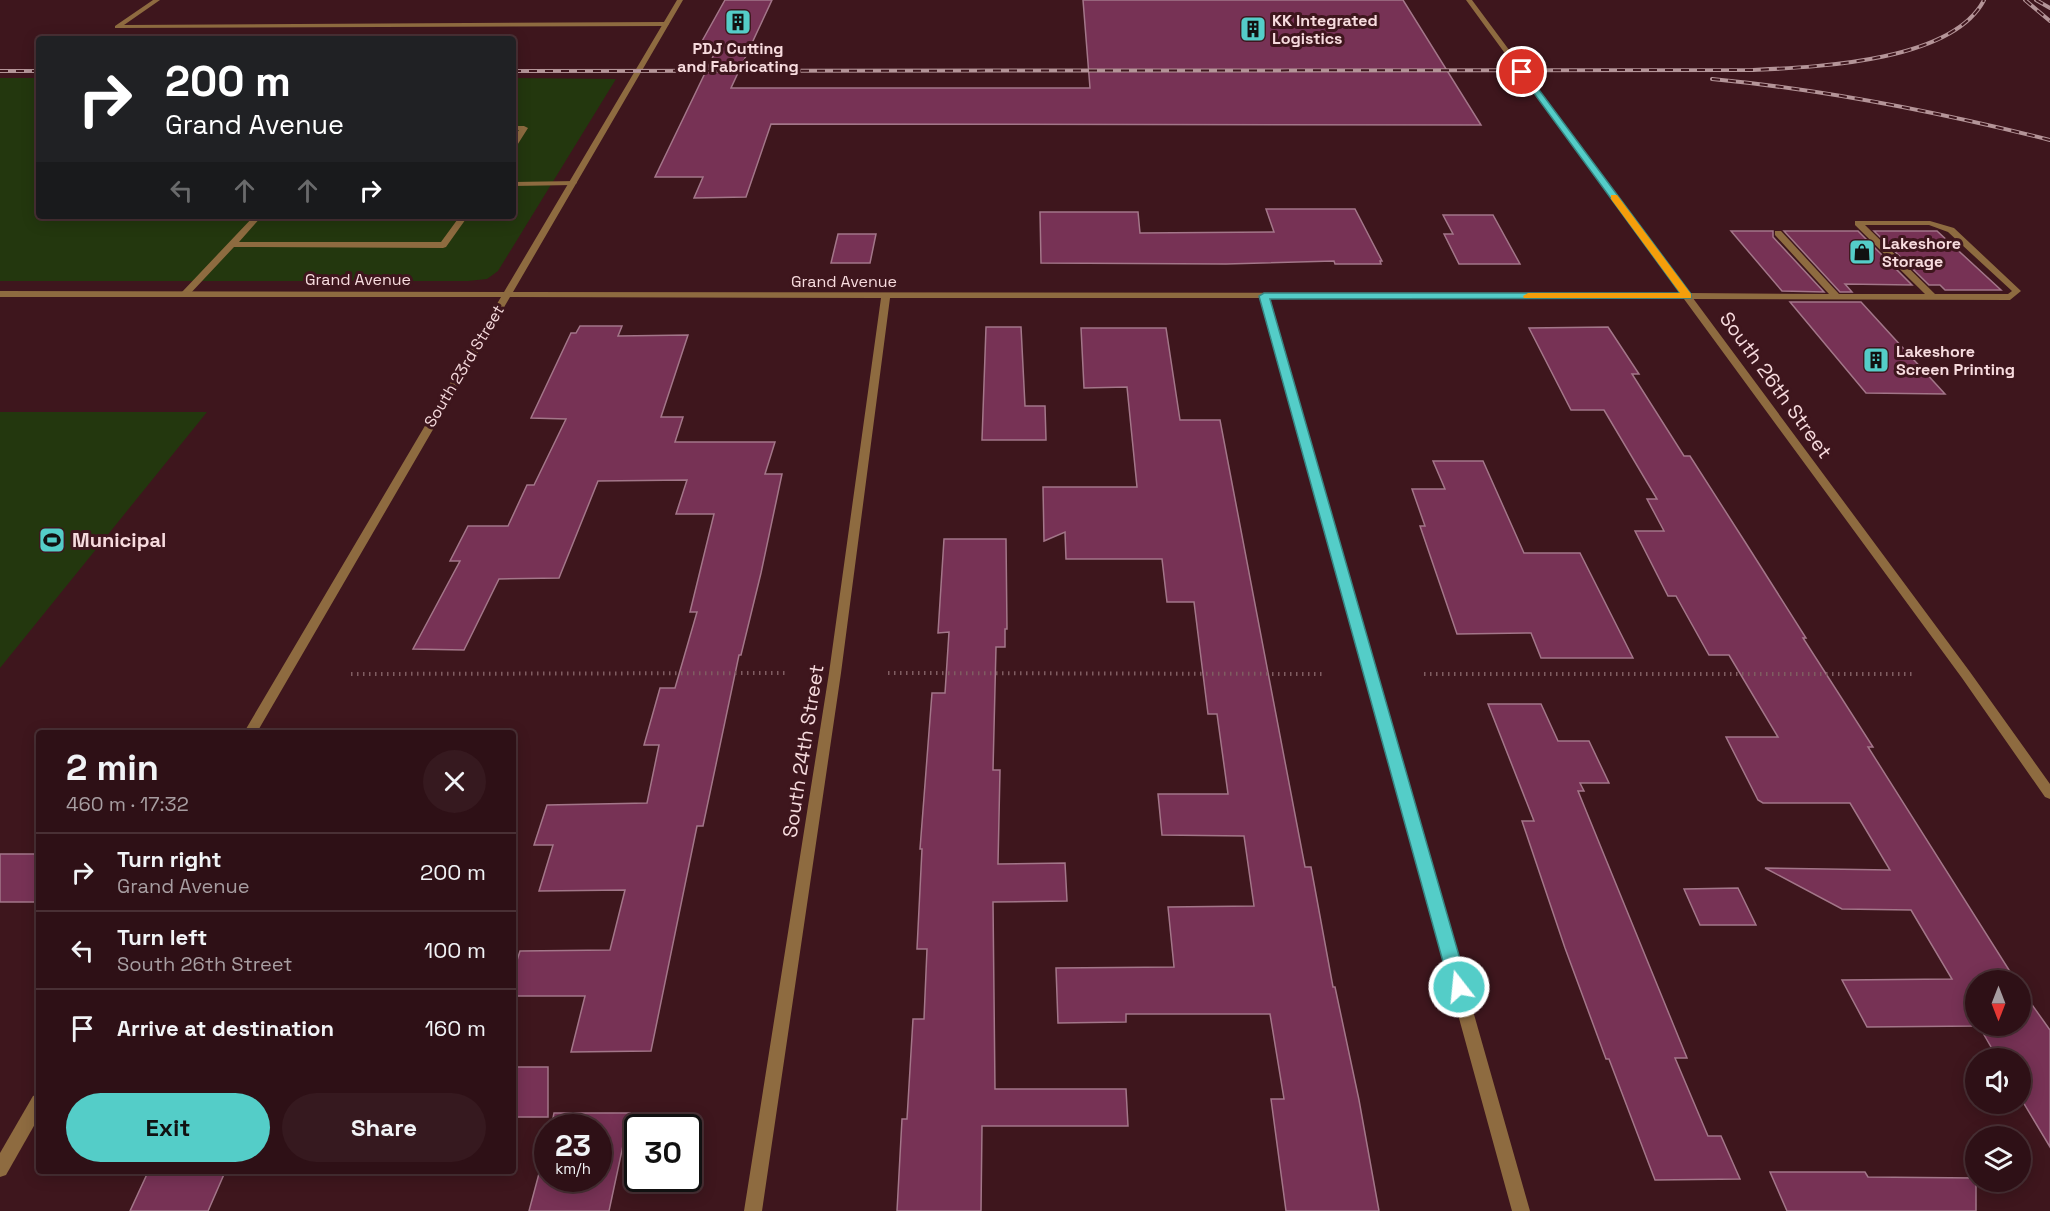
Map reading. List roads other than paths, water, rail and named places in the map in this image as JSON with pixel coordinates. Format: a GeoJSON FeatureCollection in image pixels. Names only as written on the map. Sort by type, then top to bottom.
{"type":"FeatureCollection","features":[{"type":"Feature","properties":{"kind":"street"},"geometry":{"type":"LineString","coordinates":[[157,0],[117,27],[666,24]]}},
{"type":"Feature","properties":{"kind":"street","name":"South 23rd Street"},"geometry":{"type":"LineString","coordinates":[[251,730],[680,0]]}},
{"type":"Feature","properties":{"kind":"street","name":"South 26th Street"},"geometry":{"type":"LineString","coordinates":[[1469,0],[1966,675],[2050,794]]}},
{"type":"Feature","properties":{"kind":"street"},"geometry":{"type":"LineString","coordinates":[[516,128],[524,128],[516,140]]}},
{"type":"Feature","properties":{"kind":"street"},"geometry":{"type":"LineString","coordinates":[[516,184],[573,183]]}},
{"type":"Feature","properties":{"kind":"street"},"geometry":{"type":"LineString","coordinates":[[185,294],[255,219]]}},
{"type":"Feature","properties":{"kind":"street"},"geometry":{"type":"LineString","coordinates":[[232,244],[443,245],[462,219]]}},
{"type":"Feature","properties":{"kind":"street","name":"Grand Avenue"},"geometry":{"type":"LineString","coordinates":[[0,294],[507,294],[886,296],[1688,296],[1837,297],[1933,297],[2010,297],[2017,291],[1951,230],[1930,223],[1858,223],[1933,297]]}},
{"type":"Feature","properties":{"kind":"street"},"geometry":{"type":"LineString","coordinates":[[1778,233],[1837,297]]}},
{"type":"Feature","properties":{"kind":"street","name":"South 24th Street"},"geometry":{"type":"LineString","coordinates":[[753,1211],[835,673],[886,296]]}},
{"type":"Feature","properties":{"kind":"street"},"geometry":{"type":"LineString","coordinates":[[1264,296],[1521,1211]]}},
{"type":"Feature","properties":{"kind":"street"},"geometry":{"type":"LineString","coordinates":[[0,1169],[36,1106]]}},
{"type":"Feature","properties":{"kind":"railway"},"geometry":{"type":"LineString","coordinates":[[516,71],[1753,70],[1845,63],[1913,49],[1943,37],[1967,21],[1984,0]]}},
{"type":"Feature","properties":{"kind":"railway"},"geometry":{"type":"LineString","coordinates":[[2025,0],[2050,21]]}},
{"type":"Feature","properties":{"kind":"railway"},"geometry":{"type":"LineString","coordinates":[[2036,0],[2050,8]]}},
{"type":"Feature","properties":{"kind":"railway"},"geometry":{"type":"LineString","coordinates":[[0,71],[36,71]]}},
{"type":"Feature","properties":{"kind":"railway"},"geometry":{"type":"LineString","coordinates":[[1712,79],[1798,89],[1882,103],[2050,140]]}},
{"type":"Feature","properties":{"kind":"place","name":"PDJ Cutting and Fabricating"},"geometry":{"type":"Point","coordinates":[738,22]}},
{"type":"Feature","properties":{"kind":"place","name":"KK Integrated Logistics"},"geometry":{"type":"Point","coordinates":[1253,29]}},
{"type":"Feature","properties":{"kind":"place","name":"Lakeshore Storage"},"geometry":{"type":"Point","coordinates":[1862,252]}},
{"type":"Feature","properties":{"kind":"place","name":"Lakeshore Screen Printing"},"geometry":{"type":"Point","coordinates":[1876,360]}},
{"type":"Feature","properties":{"kind":"place","name":"Municipal"},"geometry":{"type":"Point","coordinates":[52,540]}}]}
